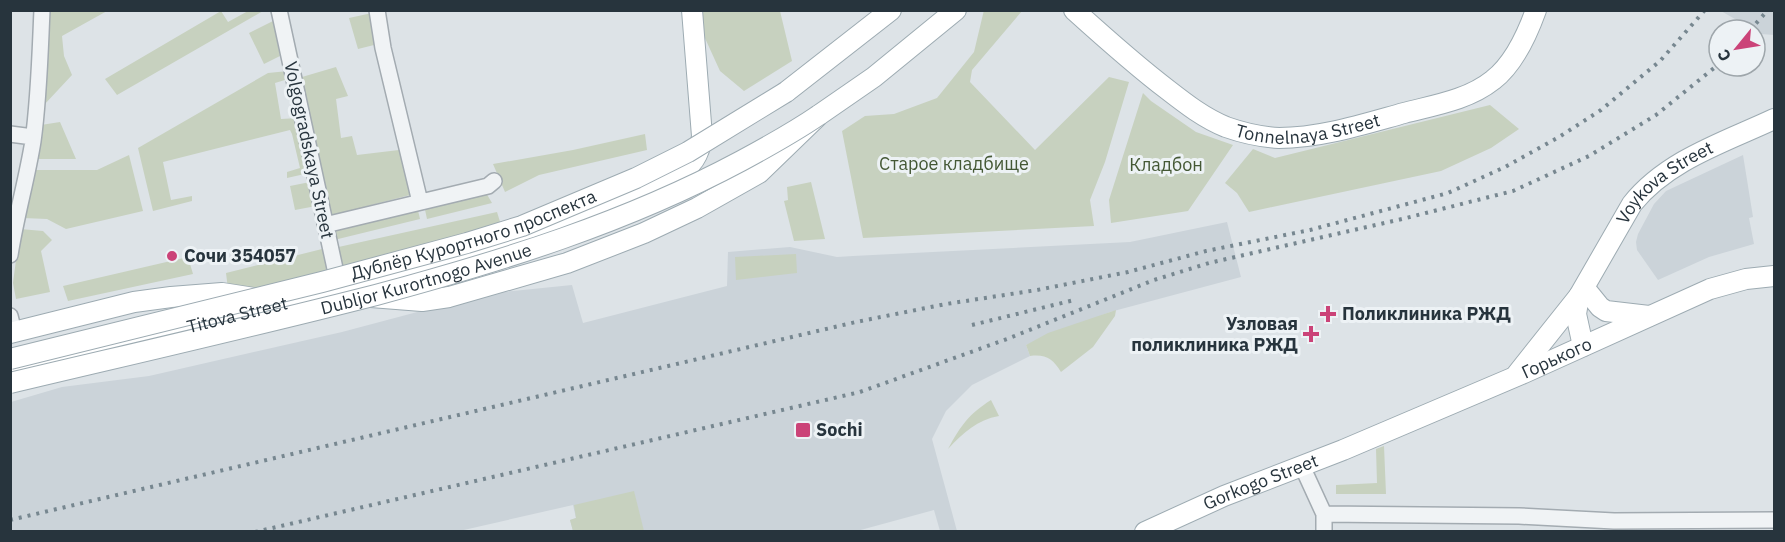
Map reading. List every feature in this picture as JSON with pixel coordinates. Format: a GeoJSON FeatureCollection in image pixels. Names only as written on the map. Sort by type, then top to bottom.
{"type":"FeatureCollection","features":[{"type":"Feature","properties":{"kind":"main road","name":"Titova Street"},"geometry":{"type":"LineString","coordinates":[[10,371],[338,291],[472,255],[585,218],[675,176],[686,170],[701,149],[702,136],[692,10]]}},
{"type":"Feature","properties":{"kind":"main road","name":"Дублёр Курортного проспекта"},"geometry":{"type":"LineString","coordinates":[[10,359],[434,252],[522,226],[636,178],[688,152],[786,92],[891,10]]}},
{"type":"Feature","properties":{"kind":"main road"},"geometry":{"type":"LineString","coordinates":[[338,291],[422,301],[449,297],[567,263],[644,233],[697,208],[759,173],[819,115],[874,77],[956,10]]}},
{"type":"Feature","properties":{"kind":"main road","name":"Tonnelnaya Street"},"geometry":{"type":"LineString","coordinates":[[1074,10],[1137,67],[1201,115],[1226,127],[1255,135],[1278,138],[1301,137],[1364,124],[1462,98],[1496,79],[1518,50],[1536,10]]}},
{"type":"Feature","properties":{"kind":"main road","name":"Dubljor Kurortnogo Avenue"},"geometry":{"type":"LineString","coordinates":[[10,383],[330,307],[475,269],[531,251],[639,211],[703,182],[803,127],[819,115]]}},
{"type":"Feature","properties":{"kind":"main road","name":"Voykova Street"},"geometry":{"type":"LineString","coordinates":[[1516,376],[1585,289],[1632,204],[1655,179],[1673,167],[1774,119]]}},
{"type":"Feature","properties":{"kind":"main road","name":"Горького"},"geometry":{"type":"LineString","coordinates":[[1343,450],[1710,289],[1746,279],[1774,276]]}},
{"type":"Feature","properties":{"kind":"main road"},"geometry":{"type":"LineString","coordinates":[[1585,289],[1600,308],[1606,311],[1652,316]]}},
{"type":"Feature","properties":{"kind":"main road"},"geometry":{"type":"LineString","coordinates":[[1585,289],[1589,344]]}},
{"type":"Feature","properties":{"kind":"main road"},"geometry":{"type":"LineString","coordinates":[[12,327],[134,302],[171,297],[222,293],[254,298]]}},
{"type":"Feature","properties":{"kind":"main road","name":"Gorkogo Street"},"geometry":{"type":"LineString","coordinates":[[1145,531],[1224,496],[1343,450]]}},
{"type":"Feature","properties":{"kind":"street"},"geometry":{"type":"LineString","coordinates":[[10,255],[33,137],[38,95],[42,10]]}},
{"type":"Feature","properties":{"kind":"street","name":"Volgogradskaya Street"},"geometry":{"type":"LineString","coordinates":[[279,10],[338,291]]}},
{"type":"Feature","properties":{"kind":"street"},"geometry":{"type":"LineString","coordinates":[[377,10],[383,48],[420,202]]}},
{"type":"Feature","properties":{"kind":"street"},"geometry":{"type":"LineString","coordinates":[[10,134],[33,137]]}},
{"type":"Feature","properties":{"kind":"street"},"geometry":{"type":"LineString","coordinates":[[325,225],[488,186],[494,182]]}},
{"type":"Feature","properties":{"kind":"street"},"geometry":{"type":"LineString","coordinates":[[1302,466],[1324,514],[1324,531]]}},
{"type":"Feature","properties":{"kind":"street"},"geometry":{"type":"LineString","coordinates":[[1324,514],[1519,516],[1614,521],[1774,520]]}},
{"type":"Feature","properties":{"kind":"shaded area"},"geometry":{"type":"Polygon","coordinates":[[[1721,11],[1774,11],[1774,35],[1767,34],[1767,18],[1733,18],[1721,11]]]}},
{"type":"Feature","properties":{"kind":"shaded area"},"geometry":{"type":"Polygon","coordinates":[[[1743,155],[1753,217],[1749,218],[1754,244],[1709,257],[1658,280],[1637,250],[1636,242],[1654,204],[1666,191],[1743,155]]]}},
{"type":"Feature","properties":{"kind":"shaded area"},"geometry":{"type":"Polygon","coordinates":[[[1227,222],[1241,277],[1110,312],[1026,345],[1030,356],[972,385],[946,411],[932,439],[957,531],[940,531],[934,510],[857,531],[573,531],[570,520],[576,518],[573,505],[455,532],[11,532],[11,402],[62,387],[149,376],[342,332],[485,294],[572,285],[583,323],[727,286],[728,252],[790,247],[837,257],[1130,242],[1227,222]]]}},
{"type":"Feature","properties":{"kind":"green space","name":"Старое кладбище"},"geometry":{"type":"Polygon","coordinates":[[[984,10],[1022,11],[972,70],[970,82],[1035,150],[1109,77],[1129,82],[1105,162],[1090,200],[1094,226],[863,238],[842,131],[865,116],[894,114],[937,98],[974,52],[984,10]]]}},
{"type":"Feature","properties":{"kind":"green space"},"geometry":{"type":"Polygon","coordinates":[[[47,11],[107,11],[62,36],[64,56],[72,75],[44,105],[47,11]]]}},
{"type":"Feature","properties":{"kind":"green space"},"geometry":{"type":"Polygon","coordinates":[[[221,11],[228,22],[248,11],[263,11],[117,95],[105,79],[221,11]]]}},
{"type":"Feature","properties":{"kind":"green space"},"geometry":{"type":"Polygon","coordinates":[[[702,11],[780,11],[792,61],[744,91],[720,71],[704,36],[702,11]]]}},
{"type":"Feature","properties":{"kind":"green space"},"geometry":{"type":"Polygon","coordinates":[[[372,13],[378,44],[358,49],[349,18],[372,13]]]}},
{"type":"Feature","properties":{"kind":"green space"},"geometry":{"type":"Polygon","coordinates":[[[273,21],[280,56],[264,64],[249,33],[273,21]]]}},
{"type":"Feature","properties":{"kind":"green space"},"geometry":{"type":"Polygon","coordinates":[[[336,67],[348,96],[336,99],[341,138],[352,136],[357,155],[399,150],[410,195],[329,216],[302,77],[336,67]]]}},
{"type":"Feature","properties":{"kind":"green space"},"geometry":{"type":"Polygon","coordinates":[[[288,71],[288,79],[275,83],[281,119],[298,118],[309,173],[287,178],[287,172],[300,168],[290,130],[163,162],[171,200],[192,196],[192,201],[153,211],[138,148],[268,73],[288,71]]]}},
{"type":"Feature","properties":{"kind":"green space","name":"Кладбон"},"geometry":{"type":"Polygon","coordinates":[[[1143,93],[1196,132],[1233,145],[1188,211],[1111,223],[1109,200],[1143,93]]]}},
{"type":"Feature","properties":{"kind":"green space"},"geometry":{"type":"Polygon","coordinates":[[[1490,105],[1519,129],[1491,148],[1441,171],[1249,212],[1237,193],[1225,183],[1253,149],[1275,158],[1490,105]]]}},
{"type":"Feature","properties":{"kind":"green space"},"geometry":{"type":"Polygon","coordinates":[[[60,122],[76,159],[35,159],[41,125],[60,122]]]}},
{"type":"Feature","properties":{"kind":"green space"},"geometry":{"type":"Polygon","coordinates":[[[645,134],[647,150],[539,175],[505,192],[493,164],[573,150],[645,134]]]}},
{"type":"Feature","properties":{"kind":"green space"},"geometry":{"type":"Polygon","coordinates":[[[129,155],[143,211],[66,229],[47,219],[23,218],[34,170],[97,170],[129,155]]]}},
{"type":"Feature","properties":{"kind":"green space"},"geometry":{"type":"Polygon","coordinates":[[[310,182],[316,206],[295,210],[290,186],[310,182]]]}},
{"type":"Feature","properties":{"kind":"green space"},"geometry":{"type":"Polygon","coordinates":[[[811,182],[825,239],[794,241],[784,201],[788,200],[787,187],[811,182]]]}},
{"type":"Feature","properties":{"kind":"green space"},"geometry":{"type":"Polygon","coordinates":[[[485,191],[492,203],[427,219],[424,205],[485,191]]]}},
{"type":"Feature","properties":{"kind":"green space"},"geometry":{"type":"Polygon","coordinates":[[[417,206],[420,219],[334,240],[331,228],[417,206]]]}},
{"type":"Feature","properties":{"kind":"green space"},"geometry":{"type":"Polygon","coordinates":[[[497,212],[501,225],[340,269],[334,248],[497,212]]]}},
{"type":"Feature","properties":{"kind":"green space"},"geometry":{"type":"Polygon","coordinates":[[[20,229],[43,231],[52,240],[41,251],[50,292],[16,299],[13,283],[20,229]]]}},
{"type":"Feature","properties":{"kind":"green space"},"geometry":{"type":"Polygon","coordinates":[[[322,249],[327,270],[254,290],[228,289],[226,273],[322,249]]]}},
{"type":"Feature","properties":{"kind":"green space"},"geometry":{"type":"Polygon","coordinates":[[[796,254],[797,273],[736,280],[735,257],[796,254]]]}},
{"type":"Feature","properties":{"kind":"green space"},"geometry":{"type":"Polygon","coordinates":[[[188,257],[193,274],[68,301],[63,286],[188,257]]]}},
{"type":"Feature","properties":{"kind":"green space"},"geometry":{"type":"Polygon","coordinates":[[[1116,310],[1115,316],[1093,347],[1061,372],[1049,358],[1030,356],[1026,345],[1048,333],[1116,310]]]}},
{"type":"Feature","properties":{"kind":"green space"},"geometry":{"type":"Polygon","coordinates":[[[991,400],[999,416],[984,420],[971,428],[948,449],[966,421],[991,400]]]}},
{"type":"Feature","properties":{"kind":"green space"},"geometry":{"type":"Polygon","coordinates":[[[1384,446],[1386,494],[1336,494],[1336,485],[1377,483],[1376,449],[1384,446]]]}},
{"type":"Feature","properties":{"kind":"green space"},"geometry":{"type":"Polygon","coordinates":[[[634,491],[644,531],[573,531],[570,520],[576,518],[574,505],[634,491]]]}},
{"type":"Feature","properties":{"kind":"railway"},"geometry":{"type":"LineString","coordinates":[[10,520],[856,322],[1128,272],[1206,251],[1310,230],[1448,193],[1505,167],[1601,110],[1660,61],[1705,10]]}},
{"type":"Feature","properties":{"kind":"railway"},"geometry":{"type":"LineString","coordinates":[[1761,18],[1768,10]]}},
{"type":"Feature","properties":{"kind":"railway"},"geometry":{"type":"LineString","coordinates":[[255,532],[860,392],[1007,339],[1154,280],[1209,263],[1513,191],[1589,156],[1656,115],[1707,74]]}},
{"type":"Feature","properties":{"kind":"railway"},"geometry":{"type":"LineString","coordinates":[[972,325],[1074,300]]}},
{"type":"Feature","properties":{"kind":"place","name":"Сочи 354057"},"geometry":{"type":"Point","coordinates":[172,256]}},
{"type":"Feature","properties":{"kind":"place","name":"Поликлиника РЖД"},"geometry":{"type":"Point","coordinates":[1328,314]}},
{"type":"Feature","properties":{"kind":"place","name":"Узловая поликлиника РЖД"},"geometry":{"type":"Point","coordinates":[1311,334]}},
{"type":"Feature","properties":{"kind":"place","name":"Sochi"},"geometry":{"type":"Point","coordinates":[803,430]}}]}
